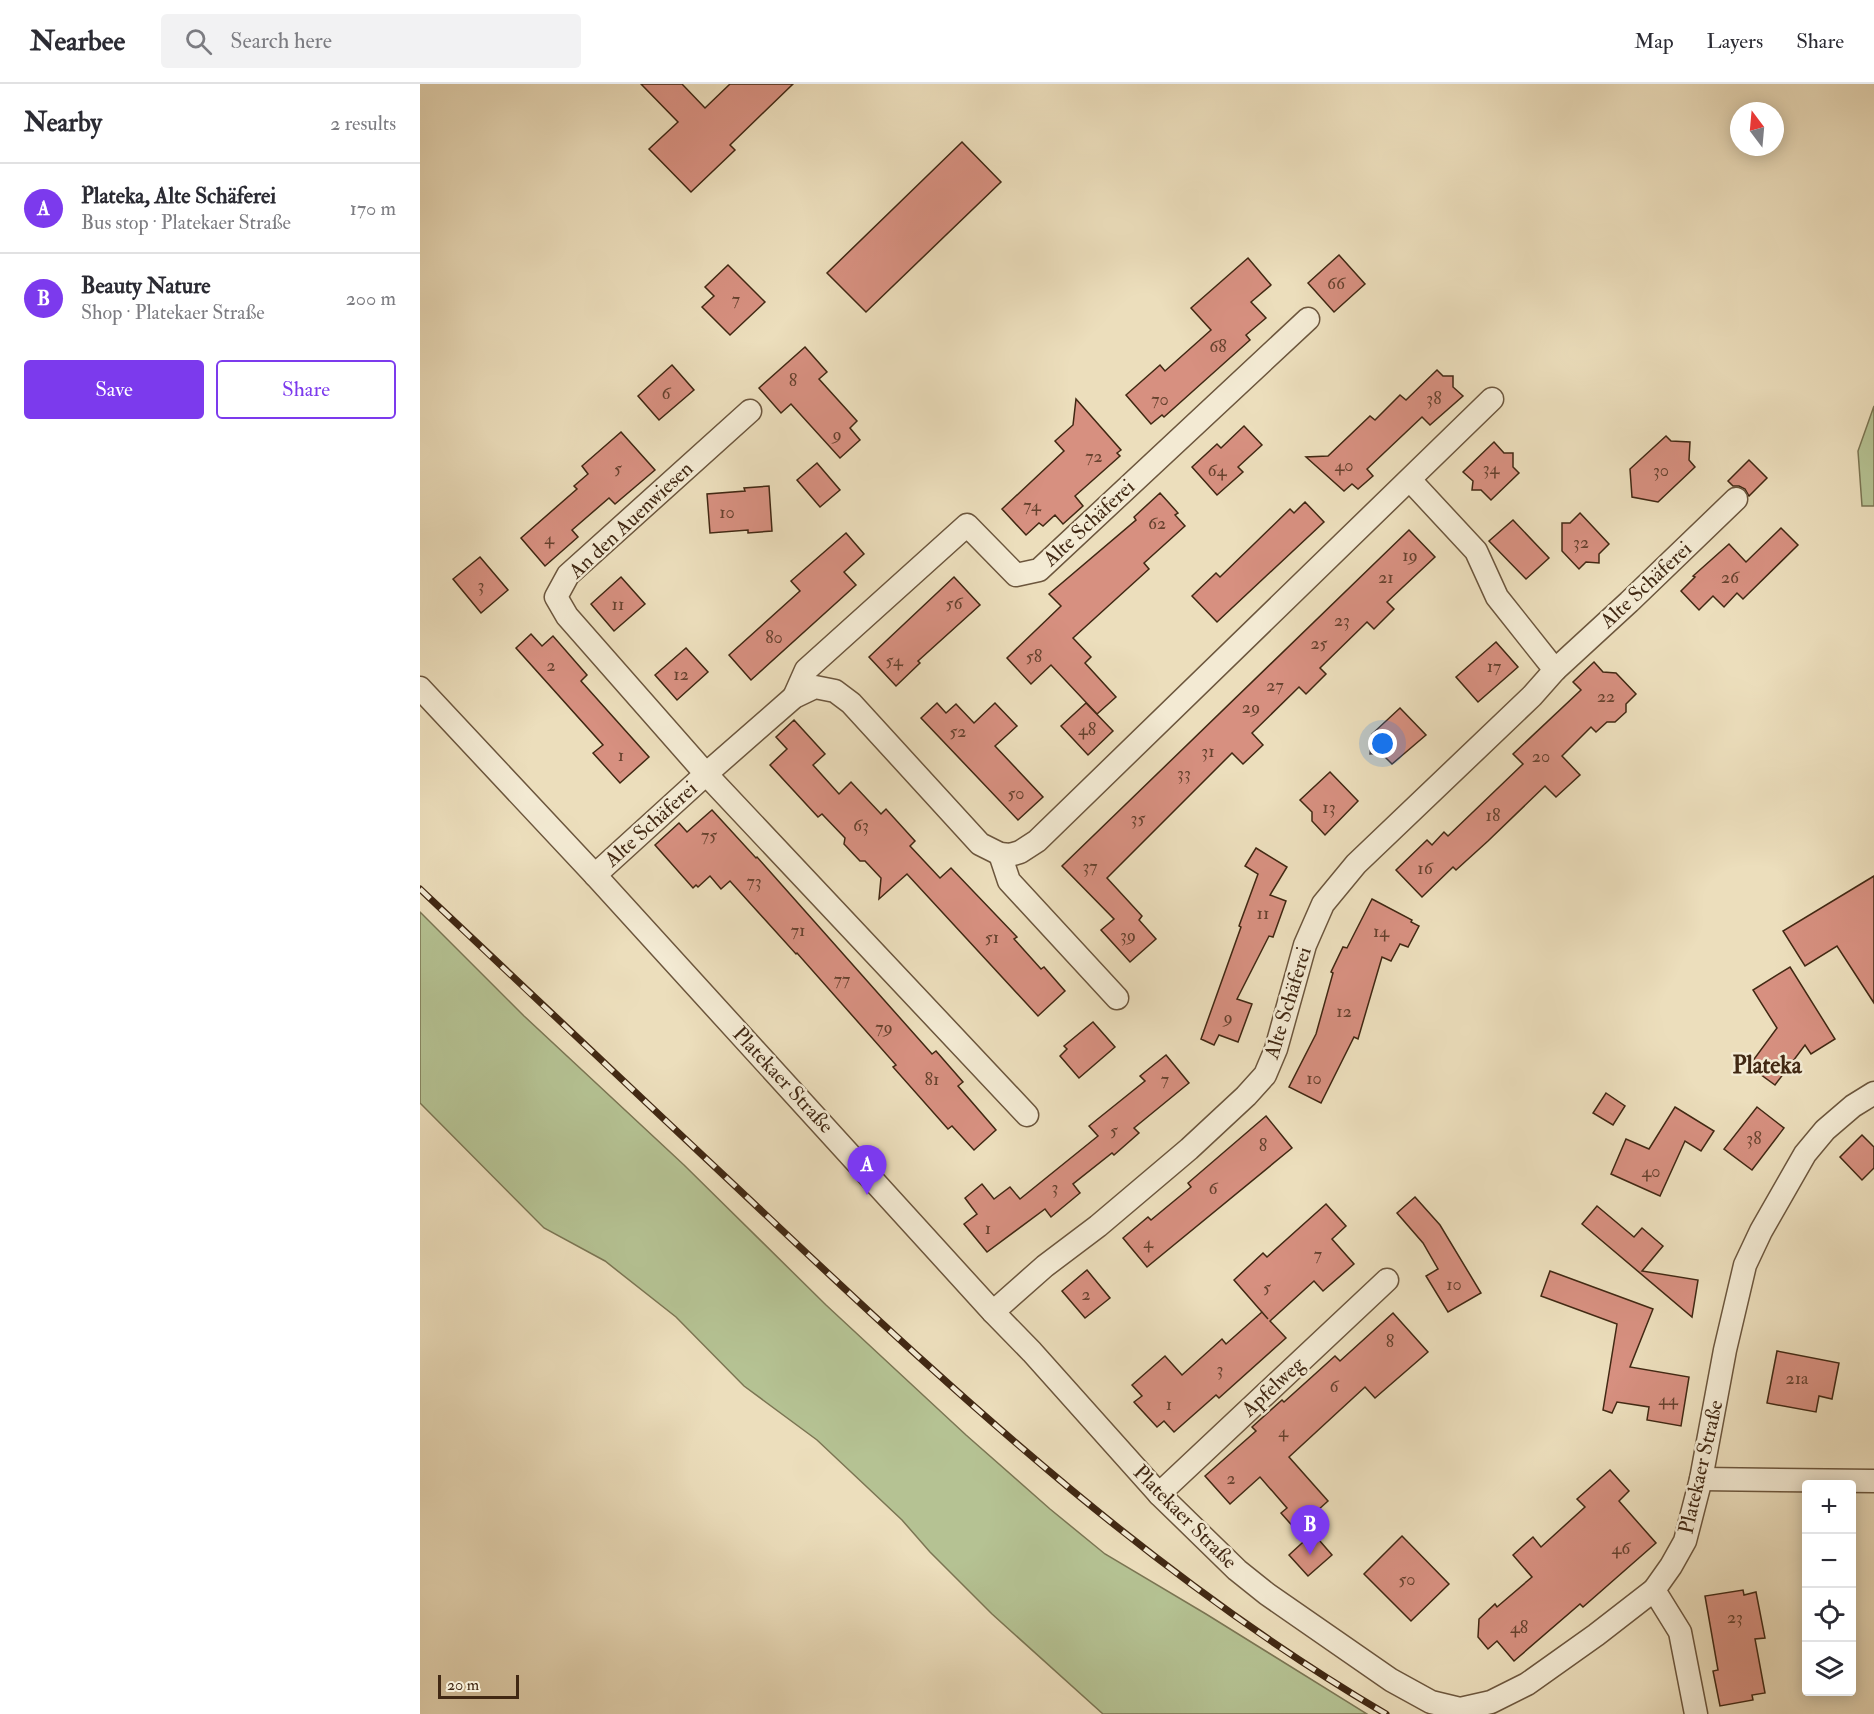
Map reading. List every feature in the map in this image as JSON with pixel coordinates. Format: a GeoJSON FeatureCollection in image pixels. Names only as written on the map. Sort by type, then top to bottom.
{"type":"FeatureCollection","features":[{"type":"Feature","properties":{"kind":"street","name":"Alte Schäferei"},"geometry":{"type":"LineString","coordinates":[[794,697],[806,670],[967,525],[1016,574],[1039,570],[1308,319]]}},
{"type":"Feature","properties":{"kind":"street"},"geometry":{"type":"LineString","coordinates":[[1117,998],[1009,881],[1000,854],[1020,852],[1037,841],[1492,399]]}},
{"type":"Feature","properties":{"kind":"street","name":"An den Auenwiesen"},"geometry":{"type":"LineString","coordinates":[[706,774],[567,616],[556,597],[568,575],[750,411]]}},
{"type":"Feature","properties":{"kind":"street"},"geometry":{"type":"LineString","coordinates":[[1410,480],[1476,551],[1497,597],[1556,670]]}},
{"type":"Feature","properties":{"kind":"street","name":"Alte Schäferei"},"geometry":{"type":"LineString","coordinates":[[993,1312],[1189,1149],[1246,1096],[1265,1075],[1276,1049],[1305,945],[1323,904],[1356,864],[1736,500]]}},
{"type":"Feature","properties":{"kind":"street","name":"Alte Schäferei"},"geometry":{"type":"LineString","coordinates":[[595,875],[794,697],[816,687],[835,691],[852,704],[962,826],[980,844],[1000,854]]}},
{"type":"Feature","properties":{"kind":"street","name":"Platekaer Straße"},"geometry":{"type":"LineString","coordinates":[[420,688],[595,875],[1159,1494],[1237,1570],[1267,1594],[1391,1680],[1431,1702],[1460,1708],[1491,1702],[1527,1684],[1654,1590],[1685,1541],[1701,1479],[1725,1350],[1745,1265],[1761,1231],[1805,1154],[1825,1130],[1852,1106],[1874,1093]]}},
{"type":"Feature","properties":{"kind":"street","name":"Alte Schäferei"},"geometry":{"type":"LineString","coordinates":[[706,774],[1027,1115]]}},
{"type":"Feature","properties":{"kind":"street","name":"Apfelweg"},"geometry":{"type":"LineString","coordinates":[[1159,1494],[1387,1280]]}},
{"type":"Feature","properties":{"kind":"street"},"geometry":{"type":"LineString","coordinates":[[1701,1479],[1874,1481]]}},
{"type":"Feature","properties":{"kind":"street"},"geometry":{"type":"LineString","coordinates":[[1654,1590],[1680,1632],[1696,1714]]}},
{"type":"Feature","properties":{"kind":"green space"},"geometry":{"type":"Polygon","coordinates":[[[1874,406],[1874,506],[1862,506],[1858,451],[1874,406]]]}},
{"type":"Feature","properties":{"kind":"green space"},"geometry":{"type":"Polygon","coordinates":[[[420,912],[524,1016],[684,1165],[826,1305],[966,1435],[1050,1509],[1105,1554],[1367,1714],[1103,1714],[992,1614],[930,1552],[902,1520],[817,1440],[744,1386],[676,1317],[605,1261],[544,1228],[420,1103],[420,912]]]}},
{"type":"Feature","properties":{"kind":"building"},"geometry":{"type":"Polygon","coordinates":[[[641,84],[682,84],[705,108],[730,84],[793,84],[730,145],[735,150],[691,192],[649,149],[678,122],[641,84]]]}},
{"type":"Feature","properties":{"kind":"building"},"geometry":{"type":"Polygon","coordinates":[[[962,142],[1001,182],[866,312],[827,273],[962,142]]]}},
{"type":"Feature","properties":{"kind":"building"},"geometry":{"type":"Polygon","coordinates":[[[1339,255],[1365,284],[1334,312],[1308,283],[1339,255]]]}},
{"type":"Feature","properties":{"kind":"building"},"geometry":{"type":"Polygon","coordinates":[[[1248,258],[1271,285],[1251,302],[1266,318],[1246,335],[1250,340],[1164,417],[1162,415],[1151,424],[1126,395],[1160,365],[1165,371],[1211,330],[1191,308],[1248,258]]]}},
{"type":"Feature","properties":{"kind":"building"},"geometry":{"type":"Polygon","coordinates":[[[728,265],[765,302],[730,335],[702,307],[714,296],[705,287],[728,265]]]}},
{"type":"Feature","properties":{"kind":"building"},"geometry":{"type":"Polygon","coordinates":[[[805,347],[827,372],[819,379],[857,421],[850,428],[860,440],[840,458],[791,404],[781,413],[759,388],[805,347]]]}},
{"type":"Feature","properties":{"kind":"building"},"geometry":{"type":"Polygon","coordinates":[[[672,365],[694,390],[659,420],[638,396],[672,365]]]}},
{"type":"Feature","properties":{"kind":"building"},"geometry":{"type":"Polygon","coordinates":[[[1437,370],[1443,376],[1453,376],[1453,387],[1463,396],[1430,425],[1422,417],[1367,469],[1373,476],[1358,489],[1352,484],[1344,491],[1306,457],[1328,456],[1370,416],[1375,420],[1400,395],[1406,400],[1437,370]]]}},
{"type":"Feature","properties":{"kind":"building"},"geometry":{"type":"Polygon","coordinates":[[[1076,399],[1121,450],[1117,453],[1120,456],[1075,496],[1083,506],[1063,524],[1055,515],[1043,526],[1039,523],[1026,535],[1002,509],[1064,451],[1055,441],[1073,425],[1076,399]]]}},
{"type":"Feature","properties":{"kind":"building"},"geometry":{"type":"Polygon","coordinates":[[[1244,426],[1262,445],[1238,467],[1243,472],[1217,495],[1192,467],[1217,444],[1221,448],[1244,426]]]}},
{"type":"Feature","properties":{"kind":"building"},"geometry":{"type":"Polygon","coordinates":[[[621,432],[655,470],[615,504],[609,498],[572,530],[578,537],[545,566],[521,538],[577,489],[574,486],[588,474],[582,466],[621,432]]]}},
{"type":"Feature","properties":{"kind":"building"},"geometry":{"type":"Polygon","coordinates":[[[1666,436],[1671,441],[1690,442],[1689,460],[1695,467],[1658,502],[1632,497],[1630,469],[1666,436]]]}},
{"type":"Feature","properties":{"kind":"building"},"geometry":{"type":"Polygon","coordinates":[[[1494,442],[1504,453],[1513,453],[1513,467],[1519,473],[1491,500],[1481,490],[1472,490],[1473,481],[1463,472],[1494,442]]]}},
{"type":"Feature","properties":{"kind":"building"},"geometry":{"type":"Polygon","coordinates":[[[1749,460],[1767,478],[1749,496],[1745,489],[1733,486],[1728,481],[1749,460]]]}},
{"type":"Feature","properties":{"kind":"building"},"geometry":{"type":"Polygon","coordinates":[[[817,463],[840,490],[820,507],[797,480],[817,463]]]}},
{"type":"Feature","properties":{"kind":"building"},"geometry":{"type":"Polygon","coordinates":[[[769,486],[772,531],[710,533],[707,494],[745,491],[744,488],[769,486]]]}},
{"type":"Feature","properties":{"kind":"building"},"geometry":{"type":"Polygon","coordinates":[[[1160,493],[1178,513],[1175,515],[1185,526],[1144,563],[1149,569],[1073,638],[1091,657],[1085,663],[1116,697],[1097,714],[1051,665],[1031,684],[1007,658],[1061,606],[1049,594],[1136,520],[1134,517],[1160,493]]]}},
{"type":"Feature","properties":{"kind":"building"},"geometry":{"type":"Polygon","coordinates":[[[1305,502],[1324,522],[1217,622],[1192,596],[1216,573],[1220,577],[1290,509],[1294,513],[1305,502]]]}},
{"type":"Feature","properties":{"kind":"building"},"geometry":{"type":"Polygon","coordinates":[[[1580,513],[1609,544],[1599,554],[1599,563],[1586,562],[1579,569],[1562,551],[1562,523],[1570,523],[1580,513]]]}},
{"type":"Feature","properties":{"kind":"building"},"geometry":{"type":"Polygon","coordinates":[[[1513,520],[1549,558],[1526,579],[1489,541],[1513,520]]]}},
{"type":"Feature","properties":{"kind":"building"},"geometry":{"type":"Polygon","coordinates":[[[1781,528],[1798,545],[1743,599],[1737,593],[1724,607],[1713,596],[1699,610],[1681,591],[1695,577],[1693,576],[1729,544],[1746,562],[1781,528]]]}},
{"type":"Feature","properties":{"kind":"building"},"geometry":{"type":"Polygon","coordinates":[[[1409,530],[1435,557],[1387,602],[1394,609],[1374,629],[1367,622],[1320,668],[1326,674],[1306,694],[1299,687],[1252,733],[1263,745],[1243,764],[1232,753],[1107,878],[1142,916],[1139,920],[1156,939],[1130,962],[1101,930],[1114,919],[1062,866],[1409,530]]]}},
{"type":"Feature","properties":{"kind":"building"},"geometry":{"type":"Polygon","coordinates":[[[846,533],[864,554],[844,572],[856,585],[751,680],[729,655],[800,591],[791,581],[846,533]]]}},
{"type":"Feature","properties":{"kind":"building"},"geometry":{"type":"Polygon","coordinates":[[[480,557],[508,590],[481,613],[453,579],[480,557]]]}},
{"type":"Feature","properties":{"kind":"building"},"geometry":{"type":"Polygon","coordinates":[[[621,577],[645,604],[614,631],[591,604],[621,577]]]}},
{"type":"Feature","properties":{"kind":"building"},"geometry":{"type":"Polygon","coordinates":[[[954,577],[980,605],[918,661],[920,663],[896,686],[869,657],[954,577]]]}},
{"type":"Feature","properties":{"kind":"building"},"geometry":{"type":"Polygon","coordinates":[[[531,634],[542,646],[553,636],[587,675],[581,681],[649,757],[620,783],[593,753],[603,745],[516,648],[531,634]]]}},
{"type":"Feature","properties":{"kind":"building"},"geometry":{"type":"Polygon","coordinates":[[[1496,642],[1518,667],[1478,702],[1456,677],[1496,642]]]}},
{"type":"Feature","properties":{"kind":"building"},"geometry":{"type":"Polygon","coordinates":[[[686,648],[708,672],[677,700],[655,675],[686,648]]]}},
{"type":"Feature","properties":{"kind":"building"},"geometry":{"type":"Polygon","coordinates":[[[1594,662],[1603,672],[1616,673],[1636,694],[1626,704],[1626,712],[1615,722],[1607,722],[1596,732],[1591,727],[1562,756],[1580,775],[1556,797],[1545,786],[1456,870],[1453,867],[1422,897],[1396,870],[1427,840],[1432,845],[1444,832],[1448,836],[1523,764],[1513,754],[1581,690],[1573,682],[1594,662]]]}},
{"type":"Feature","properties":{"kind":"building"},"geometry":{"type":"Polygon","coordinates":[[[937,703],[946,713],[956,704],[974,723],[995,703],[1017,726],[995,746],[1043,797],[1018,820],[921,718],[937,703]]]}},
{"type":"Feature","properties":{"kind":"building"},"geometry":{"type":"Polygon","coordinates":[[[1086,703],[1113,731],[1088,755],[1061,726],[1086,703]]]}},
{"type":"Feature","properties":{"kind":"building"},"geometry":{"type":"Polygon","coordinates":[[[1400,708],[1426,735],[1392,764],[1381,753],[1370,754],[1372,734],[1400,708]]]}},
{"type":"Feature","properties":{"kind":"building"},"geometry":{"type":"Polygon","coordinates":[[[794,720],[825,754],[813,765],[839,794],[851,782],[881,814],[886,809],[915,841],[910,846],[940,878],[951,868],[1017,937],[1014,939],[1041,969],[1044,967],[1065,991],[1038,1016],[907,874],[879,899],[881,878],[865,861],[860,861],[844,844],[845,838],[822,814],[818,817],[770,765],[787,749],[776,737],[794,720]]]}},
{"type":"Feature","properties":{"kind":"building"},"geometry":{"type":"Polygon","coordinates":[[[1330,772],[1358,801],[1325,835],[1312,821],[1312,812],[1300,800],[1330,772]]]}},
{"type":"Feature","properties":{"kind":"building"},"geometry":{"type":"Polygon","coordinates":[[[712,810],[757,857],[932,1054],[936,1051],[963,1082],[958,1086],[996,1130],[974,1150],[952,1126],[948,1129],[893,1067],[896,1065],[730,881],[721,889],[710,876],[698,887],[696,885],[693,888],[655,845],[679,823],[687,832],[712,810]]]}},
{"type":"Feature","properties":{"kind":"building"},"geometry":{"type":"Polygon","coordinates":[[[1256,848],[1287,867],[1270,895],[1286,901],[1273,937],[1269,936],[1237,999],[1252,1004],[1238,1042],[1219,1035],[1214,1045],[1201,1039],[1258,874],[1245,866],[1256,848]]]}},
{"type":"Feature","properties":{"kind":"building"},"geometry":{"type":"Polygon","coordinates":[[[1874,876],[1874,1003],[1837,946],[1805,966],[1783,931],[1874,876]]]}},
{"type":"Feature","properties":{"kind":"building"},"geometry":{"type":"Polygon","coordinates":[[[1372,899],[1419,926],[1408,947],[1400,944],[1391,961],[1382,957],[1358,1039],[1354,1037],[1321,1103],[1289,1087],[1316,1034],[1333,973],[1331,972],[1343,947],[1347,948],[1372,899]]]}},
{"type":"Feature","properties":{"kind":"building"},"geometry":{"type":"Polygon","coordinates":[[[1790,967],[1835,1039],[1811,1054],[1805,1045],[1775,1085],[1749,1066],[1777,1028],[1753,990],[1790,967]]]}},
{"type":"Feature","properties":{"kind":"building"},"geometry":{"type":"Polygon","coordinates":[[[1093,1022],[1115,1047],[1079,1078],[1060,1056],[1067,1049],[1064,1046],[1093,1022]]]}},
{"type":"Feature","properties":{"kind":"building"},"geometry":{"type":"Polygon","coordinates":[[[1166,1055],[1189,1083],[1134,1128],[1139,1133],[1114,1155],[1112,1153],[1073,1184],[1080,1193],[1051,1217],[1045,1209],[987,1252],[964,1224],[977,1214],[965,1198],[982,1184],[994,1199],[1010,1187],[1020,1199],[1098,1136],[1089,1126],[1145,1081],[1140,1076],[1166,1055]]]}},
{"type":"Feature","properties":{"kind":"building"},"geometry":{"type":"Polygon","coordinates":[[[1606,1093],[1625,1106],[1613,1125],[1593,1113],[1606,1093]]]}},
{"type":"Feature","properties":{"kind":"building"},"geometry":{"type":"Polygon","coordinates":[[[1675,1107],[1714,1131],[1701,1151],[1685,1141],[1660,1196],[1611,1174],[1626,1139],[1649,1149],[1675,1107]]]}},
{"type":"Feature","properties":{"kind":"building"},"geometry":{"type":"Polygon","coordinates":[[[1757,1107],[1784,1128],[1752,1170],[1724,1149],[1757,1107]]]}},
{"type":"Feature","properties":{"kind":"building"},"geometry":{"type":"Polygon","coordinates":[[[1266,1116],[1292,1148],[1147,1267],[1123,1238],[1148,1217],[1151,1220],[1191,1187],[1188,1183],[1266,1116]]]}},
{"type":"Feature","properties":{"kind":"building"},"geometry":{"type":"Polygon","coordinates":[[[1862,1135],[1874,1147],[1874,1168],[1862,1180],[1840,1157],[1862,1135]]]}},
{"type":"Feature","properties":{"kind":"building"},"geometry":{"type":"Polygon","coordinates":[[[1415,1197],[1440,1225],[1481,1293],[1448,1312],[1426,1276],[1438,1269],[1423,1243],[1397,1213],[1415,1197]]]}},
{"type":"Feature","properties":{"kind":"building"},"geometry":{"type":"Polygon","coordinates":[[[1326,1204],[1346,1226],[1332,1239],[1354,1264],[1323,1291],[1314,1281],[1270,1321],[1286,1338],[1219,1398],[1216,1395],[1174,1432],[1164,1421],[1157,1427],[1134,1402],[1142,1396],[1132,1385],[1165,1356],[1182,1375],[1222,1339],[1226,1344],[1262,1312],[1234,1280],[1263,1253],[1267,1257],[1326,1204]]]}},
{"type":"Feature","properties":{"kind":"building"},"geometry":{"type":"Polygon","coordinates":[[[1597,1206],[1634,1237],[1642,1228],[1663,1246],[1642,1271],[1698,1280],[1692,1317],[1582,1224],[1597,1206]]]}},
{"type":"Feature","properties":{"kind":"building"},"geometry":{"type":"Polygon","coordinates":[[[1087,1270],[1110,1298],[1085,1318],[1062,1291],[1087,1270]]]}},
{"type":"Feature","properties":{"kind":"building"},"geometry":{"type":"Polygon","coordinates":[[[1550,1271],[1653,1309],[1630,1367],[1689,1377],[1681,1426],[1647,1420],[1649,1407],[1617,1402],[1612,1413],[1603,1410],[1617,1324],[1541,1296],[1550,1271]]]}},
{"type":"Feature","properties":{"kind":"building"},"geometry":{"type":"Polygon","coordinates":[[[1393,1313],[1428,1352],[1375,1398],[1365,1387],[1289,1457],[1328,1501],[1296,1530],[1281,1513],[1287,1508],[1260,1477],[1230,1504],[1205,1476],[1256,1431],[1252,1427],[1282,1400],[1284,1402],[1335,1356],[1340,1361],[1393,1313]]]}},
{"type":"Feature","properties":{"kind":"building"},"geometry":{"type":"Polygon","coordinates":[[[1777,1351],[1839,1363],[1832,1399],[1819,1396],[1816,1412],[1767,1403],[1777,1351]]]}},
{"type":"Feature","properties":{"kind":"building"},"geometry":{"type":"Polygon","coordinates":[[[1610,1470],[1629,1491],[1619,1501],[1656,1543],[1583,1607],[1580,1604],[1514,1661],[1497,1641],[1488,1649],[1478,1637],[1479,1619],[1495,1604],[1497,1607],[1532,1577],[1513,1555],[1533,1537],[1541,1547],[1585,1507],[1577,1499],[1610,1470]]]}},
{"type":"Feature","properties":{"kind":"building"},"geometry":{"type":"Polygon","coordinates":[[[1313,1533],[1332,1555],[1308,1576],[1289,1555],[1313,1533]]]}},
{"type":"Feature","properties":{"kind":"building"},"geometry":{"type":"Polygon","coordinates":[[[1402,1536],[1449,1584],[1411,1621],[1364,1574],[1402,1536]]]}},
{"type":"Feature","properties":{"kind":"building"},"geometry":{"type":"Polygon","coordinates":[[[1743,1590],[1744,1595],[1756,1592],[1765,1638],[1755,1639],[1765,1693],[1752,1695],[1753,1700],[1720,1706],[1713,1671],[1718,1670],[1705,1596],[1743,1590]]]}},
{"type":"Feature","properties":{"kind":"railway"},"geometry":{"type":"LineString","coordinates":[[420,889],[925,1363],[1071,1490],[1224,1608],[1304,1663],[1386,1714]]}},
{"type":"Feature","properties":{"kind":"place","name":"Plateka, Alte Schäferei"},"geometry":{"type":"Point","coordinates":[867,1195]}},
{"type":"Feature","properties":{"kind":"place","name":"Beauty Nature"},"geometry":{"type":"Point","coordinates":[1310,1555]}},
{"type":"Feature","properties":{"kind":"district","name":"Plateka"},"geometry":{"type":"Point","coordinates":[1767,1065]}}]}
